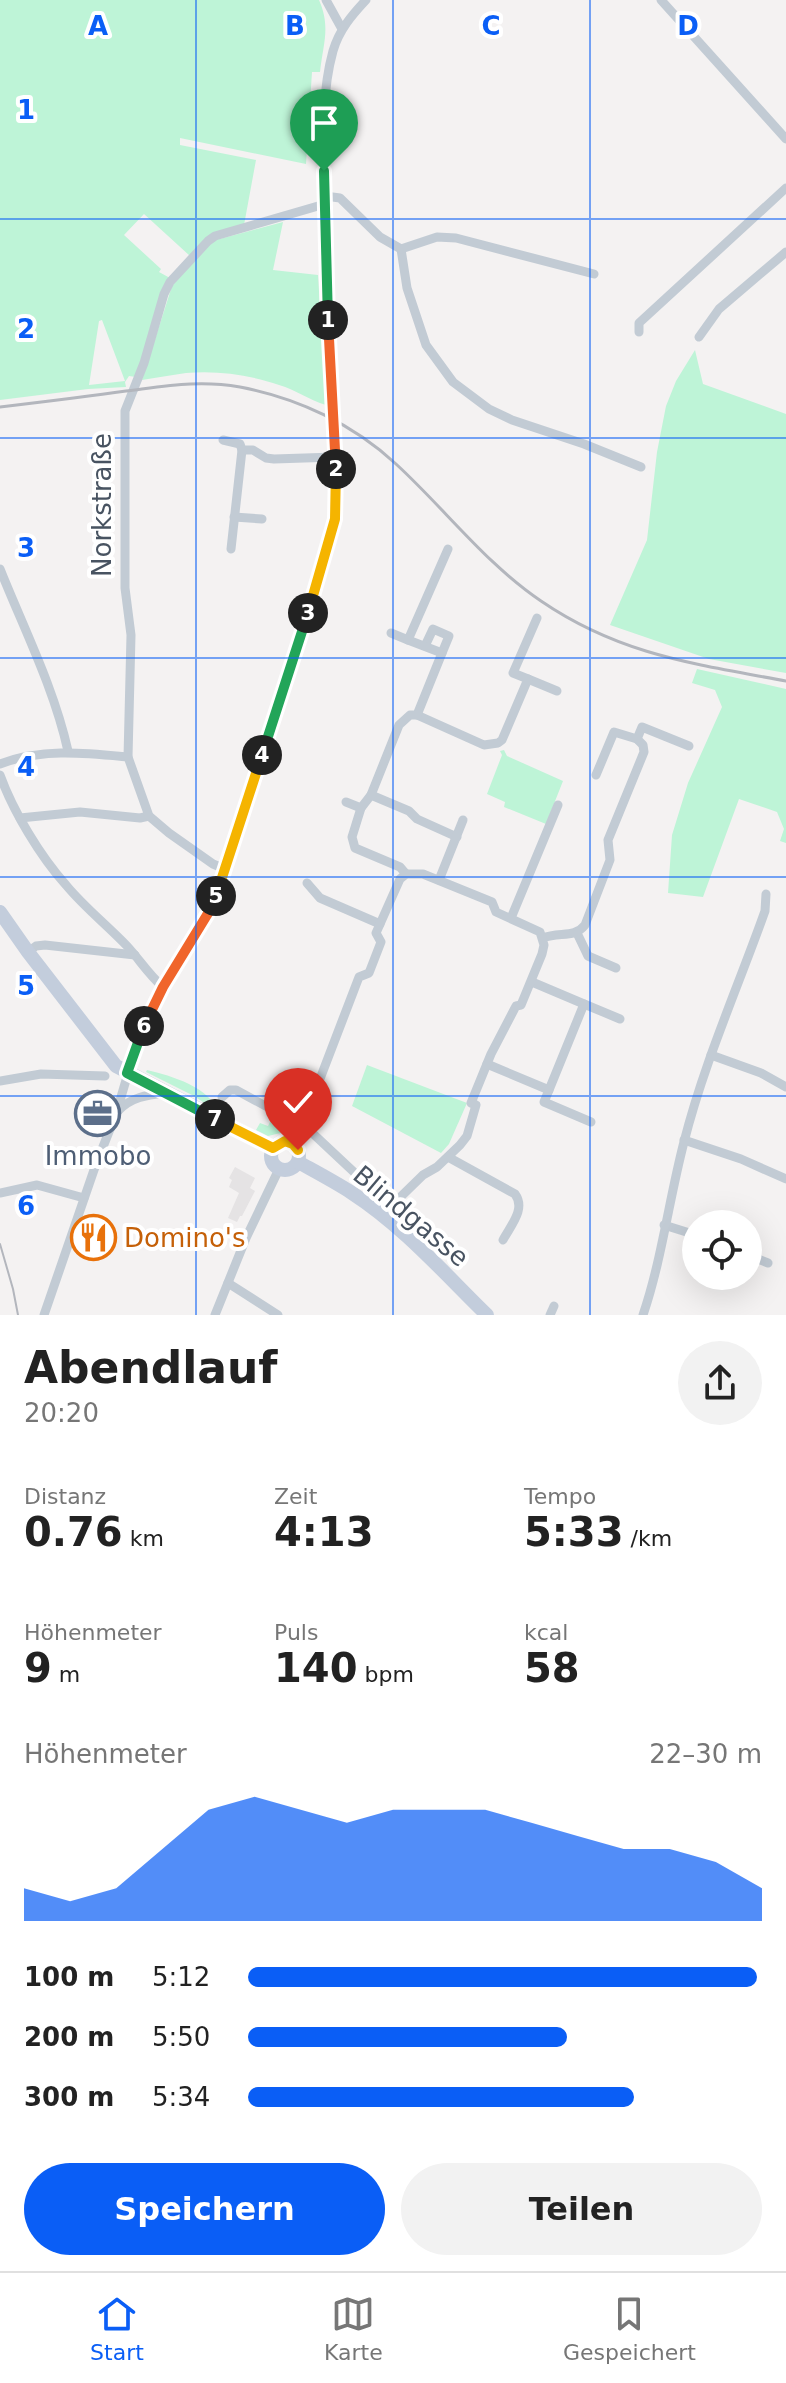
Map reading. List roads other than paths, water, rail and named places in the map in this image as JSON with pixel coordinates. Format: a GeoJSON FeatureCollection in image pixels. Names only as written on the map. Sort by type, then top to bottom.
{"type":"FeatureCollection","features":[{"type":"Feature","properties":{"kind":"main road"},"geometry":{"type":"LineString","coordinates":[[2,918],[116,1066],[273,1148]]}},
{"type":"Feature","properties":{"kind":"main road"},"geometry":{"type":"LineString","coordinates":[[280,1142],[293,1144],[299,1154],[298,1162],[290,1169],[279,1169],[272,1162],[273,1148],[280,1142]]}},
{"type":"Feature","properties":{"kind":"main road","name":"Blindgasse"},"geometry":{"type":"LineString","coordinates":[[298,1162],[354,1194],[428,1254],[487,1315]]}},
{"type":"Feature","properties":{"kind":"street"},"geometry":{"type":"LineString","coordinates":[[326,0],[342,29]]}},
{"type":"Feature","properties":{"kind":"street"},"geometry":{"type":"LineString","coordinates":[[44,1315],[145,1024],[163,987],[207,915],[225,869],[331,539],[337,504],[326,285],[323,113],[334,48],[342,29],[366,0]]}},
{"type":"Feature","properties":{"kind":"street"},"geometry":{"type":"LineString","coordinates":[[661,0],[786,139]]}},
{"type":"Feature","properties":{"kind":"street"},"geometry":{"type":"LineString","coordinates":[[639,332],[639,323],[786,188]]}},
{"type":"Feature","properties":{"kind":"street"},"geometry":{"type":"LineString","coordinates":[[325,200],[340,198],[380,237],[401,249],[446,236],[594,274]]}},
{"type":"Feature","properties":{"kind":"street","name":"Norkstraße"},"geometry":{"type":"LineString","coordinates":[[149,816],[128,757],[131,635],[125,588],[124,417],[170,282],[215,236],[325,200]]}},
{"type":"Feature","properties":{"kind":"street"},"geometry":{"type":"LineString","coordinates":[[401,249],[407,288],[426,345],[453,382],[489,409],[512,420],[641,467]]}},
{"type":"Feature","properties":{"kind":"street"},"geometry":{"type":"LineString","coordinates":[[699,337],[719,309],[786,252]]}},
{"type":"Feature","properties":{"kind":"street"},"geometry":{"type":"LineString","coordinates":[[223,440],[240,444],[242,450],[231,549]]}},
{"type":"Feature","properties":{"kind":"street"},"geometry":{"type":"LineString","coordinates":[[242,450],[253,450],[274,459],[335,457]]}},
{"type":"Feature","properties":{"kind":"street"},"geometry":{"type":"LineString","coordinates":[[234,517],[262,519]]}},
{"type":"Feature","properties":{"kind":"street"},"geometry":{"type":"LineString","coordinates":[[408,640],[448,549]]}},
{"type":"Feature","properties":{"kind":"street"},"geometry":{"type":"LineString","coordinates":[[0,569],[49,686],[68,751]]}},
{"type":"Feature","properties":{"kind":"street"},"geometry":{"type":"LineString","coordinates":[[537,618],[513,673],[557,691]]}},
{"type":"Feature","properties":{"kind":"street"},"geometry":{"type":"LineString","coordinates":[[417,715],[449,636],[433,629],[425,646]]}},
{"type":"Feature","properties":{"kind":"street"},"geometry":{"type":"LineString","coordinates":[[391,633],[442,653]]}},
{"type":"Feature","properties":{"kind":"street"},"geometry":{"type":"LineString","coordinates":[[406,874],[400,867],[355,848],[352,837],[361,808],[371,795],[399,725],[410,715],[417,715],[484,745],[498,743],[504,736],[528,679]]}},
{"type":"Feature","properties":{"kind":"street"},"geometry":{"type":"LineString","coordinates":[[637,739],[642,727],[689,746]]}},
{"type":"Feature","properties":{"kind":"street"},"geometry":{"type":"LineString","coordinates":[[543,938],[557,933],[577,933],[585,925],[610,860],[608,840],[644,752],[643,745],[637,739],[614,732],[596,775]]}},
{"type":"Feature","properties":{"kind":"street"},"geometry":{"type":"LineString","coordinates":[[0,764],[68,751],[128,757]]}},
{"type":"Feature","properties":{"kind":"street"},"geometry":{"type":"LineString","coordinates":[[0,775],[4,800],[20,818],[67,888],[163,987]]}},
{"type":"Feature","properties":{"kind":"street"},"geometry":{"type":"LineString","coordinates":[[371,795],[457,837]]}},
{"type":"Feature","properties":{"kind":"street"},"geometry":{"type":"LineString","coordinates":[[346,802],[361,808]]}},
{"type":"Feature","properties":{"kind":"street"},"geometry":{"type":"LineString","coordinates":[[511,918],[558,805]]}},
{"type":"Feature","properties":{"kind":"street"},"geometry":{"type":"LineString","coordinates":[[20,818],[80,812],[140,818],[149,816],[213,864],[225,869]]}},
{"type":"Feature","properties":{"kind":"street"},"geometry":{"type":"LineString","coordinates":[[439,880],[463,820]]}},
{"type":"Feature","properties":{"kind":"street"},"geometry":{"type":"LineString","coordinates":[[293,1144],[359,977],[369,973],[381,942],[376,933],[397,883],[406,874],[423,874],[492,902],[496,912],[535,928],[543,938],[542,954],[521,1005],[516,1006],[487,1064],[471,1103],[476,1105],[467,1136],[448,1157],[423,1175],[381,1216]]}},
{"type":"Feature","properties":{"kind":"street"},"geometry":{"type":"LineString","coordinates":[[307,883],[320,898],[380,924]]}},
{"type":"Feature","properties":{"kind":"street"},"geometry":{"type":"LineString","coordinates":[[647,1314],[684,1140],[711,1055],[765,911],[766,894]]}},
{"type":"Feature","properties":{"kind":"street"},"geometry":{"type":"LineString","coordinates":[[577,933],[588,956],[616,968]]}},
{"type":"Feature","properties":{"kind":"street"},"geometry":{"type":"LineString","coordinates":[[28,952],[36,946],[45,945],[135,955]]}},
{"type":"Feature","properties":{"kind":"street"},"geometry":{"type":"LineString","coordinates":[[532,982],[620,1019]]}},
{"type":"Feature","properties":{"kind":"street"},"geometry":{"type":"LineString","coordinates":[[584,1004],[544,1102],[591,1122]]}},
{"type":"Feature","properties":{"kind":"street"},"geometry":{"type":"LineString","coordinates":[[711,1055],[761,1073],[786,1087]]}},
{"type":"Feature","properties":{"kind":"street"},"geometry":{"type":"LineString","coordinates":[[487,1064],[549,1090]]}},
{"type":"Feature","properties":{"kind":"street"},"geometry":{"type":"LineString","coordinates":[[0,1081],[41,1074],[105,1076]]}},
{"type":"Feature","properties":{"kind":"street","name":"Blindgasse"},"geometry":{"type":"LineString","coordinates":[[222,1097],[230,1090],[236,1090],[308,1129],[372,1189]]}},
{"type":"Feature","properties":{"kind":"street"},"geometry":{"type":"LineString","coordinates":[[116,1114],[136,1098],[165,1093]]}},
{"type":"Feature","properties":{"kind":"street"},"geometry":{"type":"LineString","coordinates":[[684,1140],[741,1159],[786,1179]]}},
{"type":"Feature","properties":{"kind":"street"},"geometry":{"type":"LineString","coordinates":[[448,1157],[519,1198],[517,1214],[503,1240]]}},
{"type":"Feature","properties":{"kind":"street"},"geometry":{"type":"LineString","coordinates":[[215,1315],[246,1238],[279,1169]]}},
{"type":"Feature","properties":{"kind":"street"},"geometry":{"type":"LineString","coordinates":[[0,1193],[37,1185],[84,1198]]}},
{"type":"Feature","properties":{"kind":"street"},"geometry":{"type":"LineString","coordinates":[[664,1225],[682,1231]]}},
{"type":"Feature","properties":{"kind":"street"},"geometry":{"type":"LineString","coordinates":[[762,1261],[768,1263]]}},
{"type":"Feature","properties":{"kind":"street"},"geometry":{"type":"LineString","coordinates":[[228,1283],[278,1315]]}},
{"type":"Feature","properties":{"kind":"tram line"},"geometry":{"type":"LineString","coordinates":[[0,1244],[18,1315]]}},
{"type":"Feature","properties":{"kind":"railway"},"geometry":{"type":"LineString","coordinates":[[0,407],[197,384],[240,387],[283,398],[343,425],[379,450],[502,570],[570,619],[629,646],[659,655],[786,681]]}},
{"type":"Feature","properties":{"kind":"place","name":"Immobo"},"geometry":{"type":"Point","coordinates":[98,1113]}},
{"type":"Feature","properties":{"kind":"place","name":"Domino's"},"geometry":{"type":"Point","coordinates":[93,1238]}}]}
